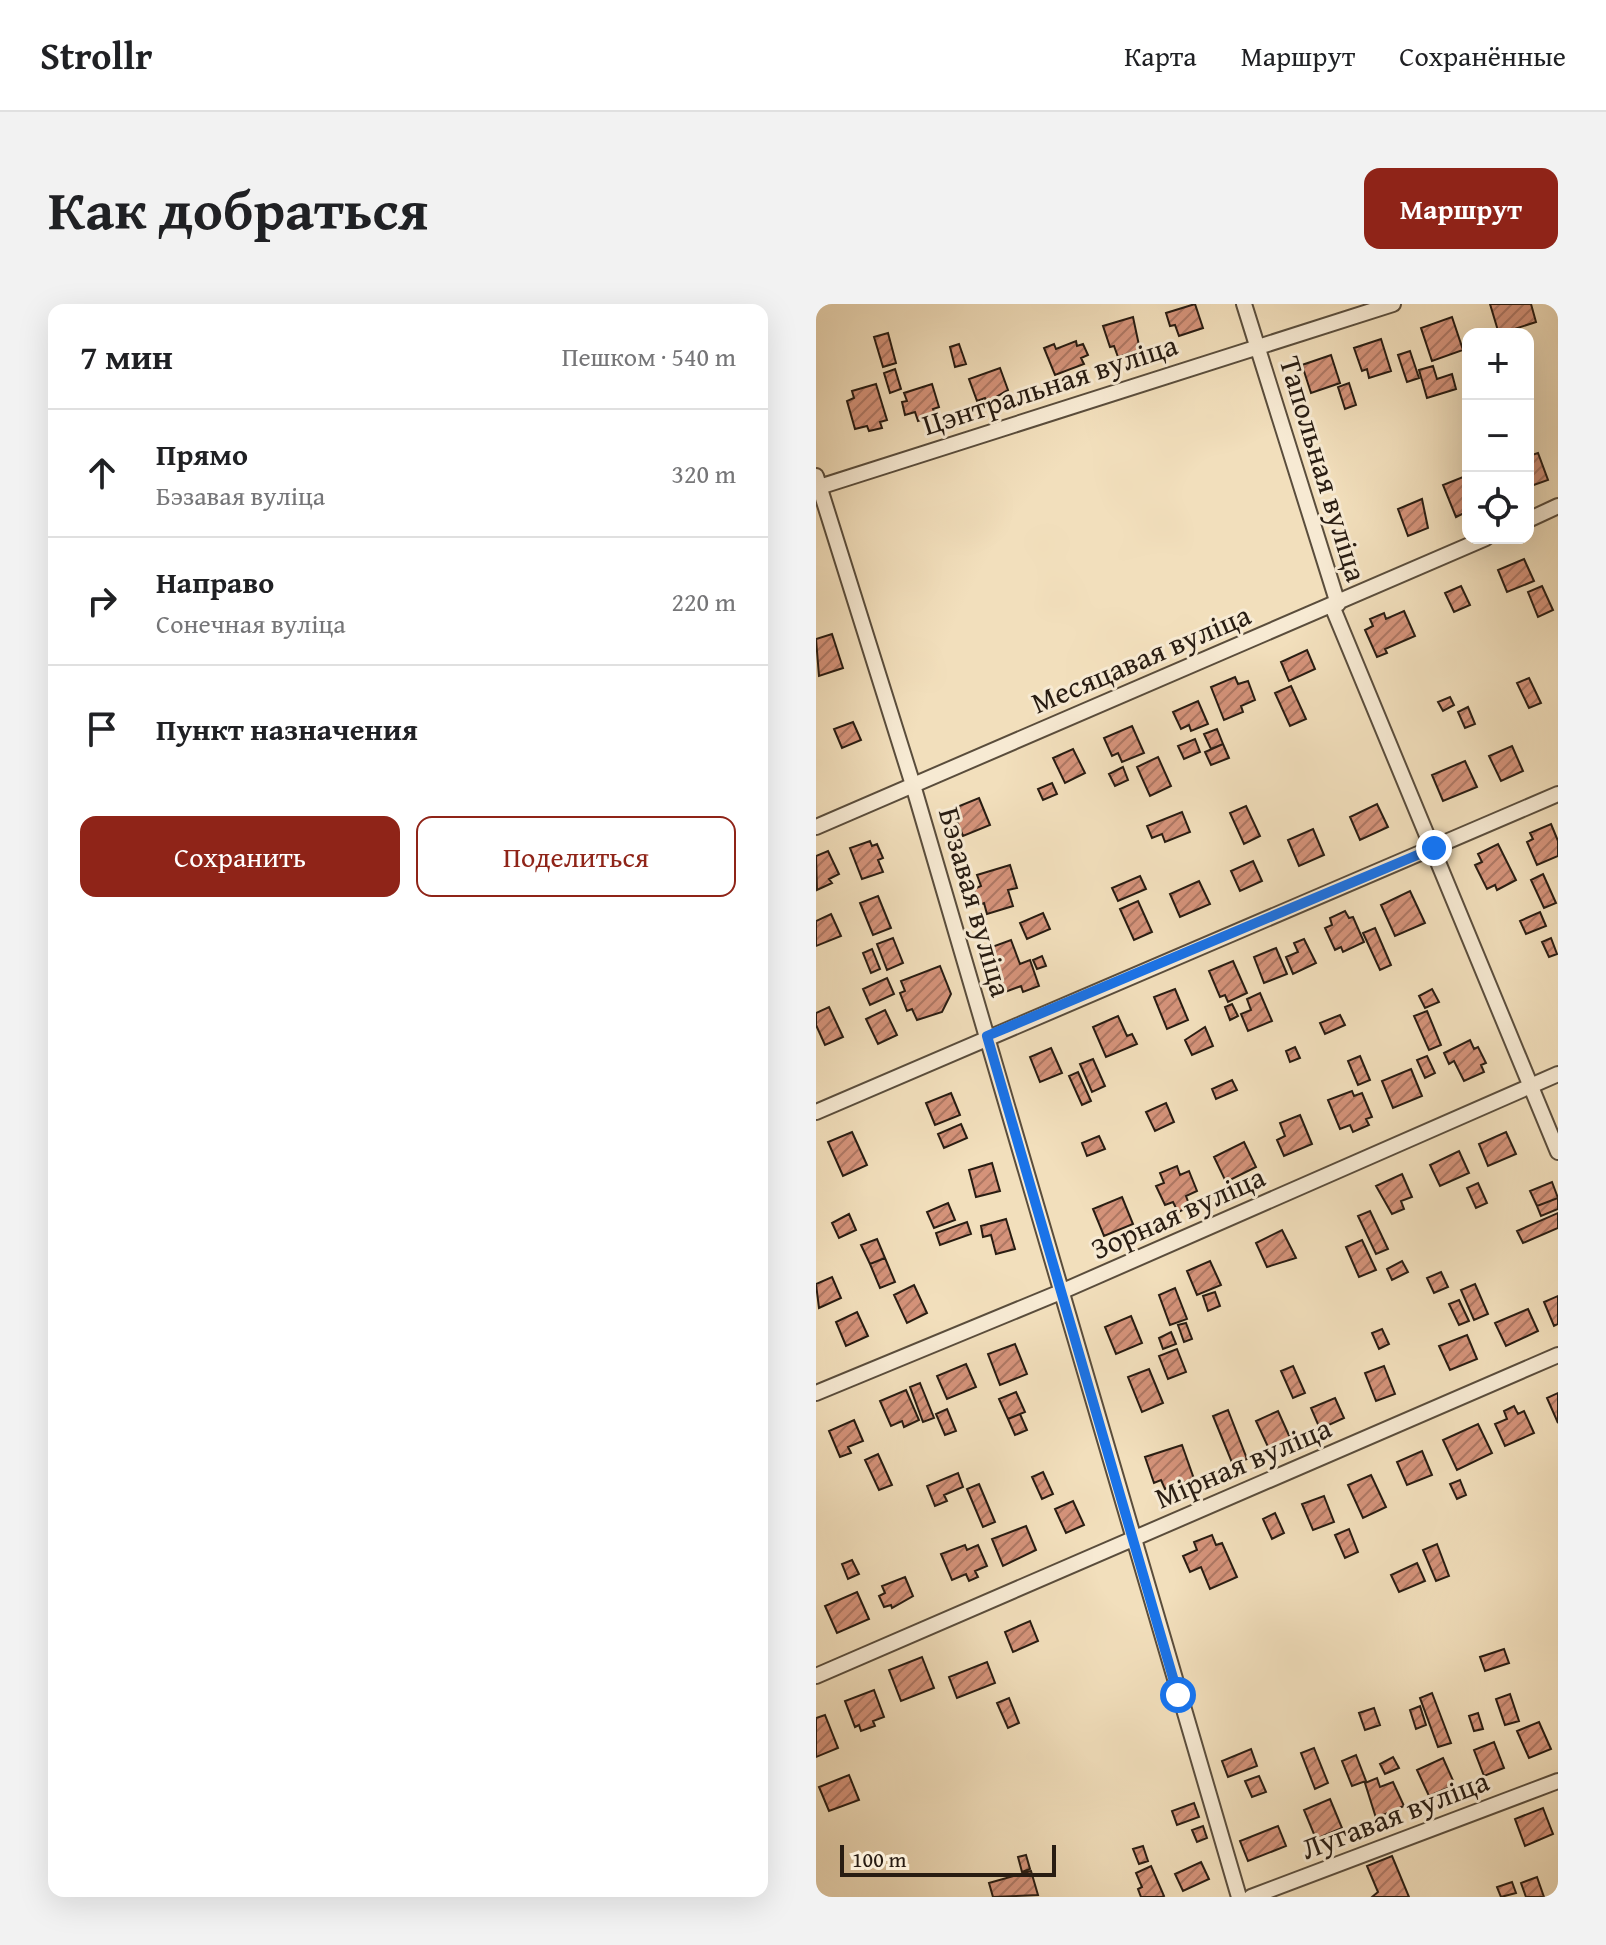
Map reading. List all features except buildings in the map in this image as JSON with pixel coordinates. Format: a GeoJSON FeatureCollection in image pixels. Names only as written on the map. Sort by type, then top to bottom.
{"type":"FeatureCollection","features":[{"type":"Feature","properties":{"kind":"street","name":"Тапольная вуліца"},"geometry":{"type":"LineString","coordinates":[[1244,304],[1335,605],[1558,1152]]}},
{"type":"Feature","properties":{"kind":"street","name":"Цэнтральная вуліца"},"geometry":{"type":"LineString","coordinates":[[817,484],[1393,304]]}},
{"type":"Feature","properties":{"kind":"street","name":"Бэзавая вуліца"},"geometry":{"type":"LineString","coordinates":[[817,484],[913,785],[1063,1291],[1131,1539],[1239,1897]]}},
{"type":"Feature","properties":{"kind":"street"},"geometry":{"type":"LineString","coordinates":[[1534,517],[1558,506]]}},
{"type":"Feature","properties":{"kind":"street","name":"Месяцавая вуліца"},"geometry":{"type":"LineString","coordinates":[[816,827],[1472,544]]}},
{"type":"Feature","properties":{"kind":"street"},"geometry":{"type":"LineString","coordinates":[[816,1112],[987,1036],[1558,794]]}},
{"type":"Feature","properties":{"kind":"street","name":"Зорная вуліца"},"geometry":{"type":"LineString","coordinates":[[816,1393],[1063,1291],[1558,1074]]}},
{"type":"Feature","properties":{"kind":"street","name":"Мірная вуліца"},"geometry":{"type":"LineString","coordinates":[[816,1676],[1558,1355]]}},
{"type":"Feature","properties":{"kind":"street","name":"Лугавая вуліца"},"geometry":{"type":"LineString","coordinates":[[1251,1897],[1558,1781]]}},
{"type":"Feature","properties":{"kind":"route"},"geometry":{"type":"LineString","coordinates":[[1178,1695],[987,1036],[1434,848]]}}]}
